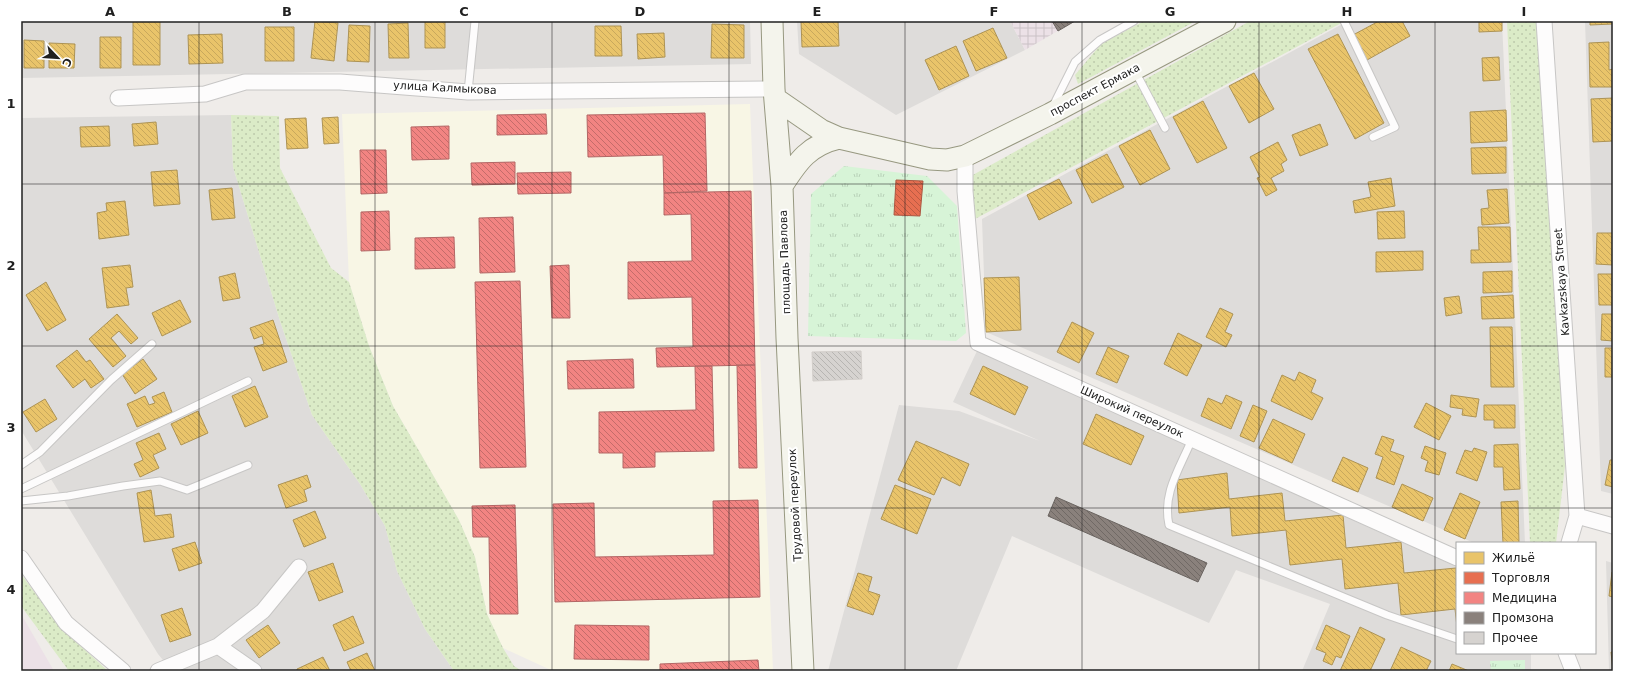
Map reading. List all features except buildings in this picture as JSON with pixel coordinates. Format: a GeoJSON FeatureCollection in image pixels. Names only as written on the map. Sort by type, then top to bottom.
{"type":"FeatureCollection","features":[{"type":"Feature","properties":{"kind":"street","name":"площадь Павлова"},"geometry":{"type":"LineString","coordinates":[[772,21],[775,94],[782,186],[787,338]]}},
{"type":"Feature","properties":{"kind":"street","name":"проспект Ермака"},"geometry":{"type":"LineString","coordinates":[[965,156],[1050,114],[1225,21]]}},
{"type":"Feature","properties":{"kind":"street","name":"Kavkazskaya Street"},"geometry":{"type":"LineString","coordinates":[[1544,21],[1577,516],[1569,542]]}},
{"type":"Feature","properties":{"kind":"street","name":"улица Калмыкова"},"geometry":{"type":"LineString","coordinates":[[118,98],[205,94],[245,82],[340,82],[468,92],[775,94]]}},
{"type":"Feature","properties":{"kind":"street"},"geometry":{"type":"LineString","coordinates":[[775,94],[821,130],[839,138],[930,159],[947,160],[965,156]]}},
{"type":"Feature","properties":{"kind":"street"},"geometry":{"type":"LineString","coordinates":[[782,186],[793,169],[810,151],[823,142],[839,138]]}},
{"type":"Feature","properties":{"kind":"street","name":"Широкий переулок"},"geometry":{"type":"LineString","coordinates":[[965,156],[965,191],[978,343],[1456,558]]}},
{"type":"Feature","properties":{"kind":"street","name":"Трудовой переулок"},"geometry":{"type":"LineString","coordinates":[[787,338],[804,671]]}},
{"type":"Feature","properties":{"kind":"street"},"geometry":{"type":"LineString","coordinates":[[1577,516],[1613,526]]}},
{"type":"Feature","properties":{"kind":"street"},"geometry":{"type":"LineString","coordinates":[[21,558],[66,623],[123,671]]}},
{"type":"Feature","properties":{"kind":"street"},"geometry":{"type":"LineString","coordinates":[[158,671],[218,646],[263,611],[299,567]]}},
{"type":"Feature","properties":{"kind":"street"},"geometry":{"type":"LineString","coordinates":[[218,646],[254,671]]}},
{"type":"Feature","properties":{"kind":"street"},"geometry":{"type":"LineString","coordinates":[[1566,654],[1574,671]]}},
{"type":"Feature","properties":{"kind":"lane"},"geometry":{"type":"LineString","coordinates":[[468,92],[475,21]]}},
{"type":"Feature","properties":{"kind":"lane"},"geometry":{"type":"LineString","coordinates":[[1050,114],[1075,62],[1100,40],[1134,21]]}},
{"type":"Feature","properties":{"kind":"lane"},"geometry":{"type":"LineString","coordinates":[[1344,21],[1395,127],[1373,137]]}},
{"type":"Feature","properties":{"kind":"lane"},"geometry":{"type":"LineString","coordinates":[[1134,69],[1165,128]]}},
{"type":"Feature","properties":{"kind":"lane"},"geometry":{"type":"LineString","coordinates":[[21,465],[40,452],[111,380],[152,344]]}},
{"type":"Feature","properties":{"kind":"lane"},"geometry":{"type":"LineString","coordinates":[[21,489],[248,381]]}},
{"type":"Feature","properties":{"kind":"lane"},"geometry":{"type":"LineString","coordinates":[[1192,439],[1168,493],[1167,514],[1169,525],[1387,615],[1456,639]]}},
{"type":"Feature","properties":{"kind":"lane"},"geometry":{"type":"LineString","coordinates":[[21,501],[68,496],[160,481],[187,490],[248,465]]}},
{"type":"Feature","properties":{"kind":"shaded area"},"geometry":{"type":"Polygon","coordinates":[[[21,21],[750,21],[751,64],[21,78],[21,21]]]}},
{"type":"Feature","properties":{"kind":"shaded area"},"geometry":{"type":"Polygon","coordinates":[[[797,21],[1010,21],[1025,50],[896,115],[799,54],[797,21]]]}},
{"type":"Feature","properties":{"kind":"shaded area"},"geometry":{"type":"Polygon","coordinates":[[[1010,21],[1075,21],[1025,50],[1010,21]]]}},
{"type":"Feature","properties":{"kind":"shaded area"},"geometry":{"type":"Polygon","coordinates":[[[1348,21],[1502,21],[1525,542],[1472,542],[986,332],[982,219],[1348,21]]]}},
{"type":"Feature","properties":{"kind":"shaded area"},"geometry":{"type":"Polygon","coordinates":[[[1585,21],[1613,21],[1613,494],[1601,491],[1585,21]]]}},
{"type":"Feature","properties":{"kind":"shaded area"},"geometry":{"type":"Polygon","coordinates":[[[750,104],[773,671],[553,671],[503,648],[487,614],[475,557],[459,520],[393,406],[369,346],[349,282],[342,114],[750,104]]]}},
{"type":"Feature","properties":{"kind":"shaded area"},"geometry":{"type":"Polygon","coordinates":[[[231,115],[233,167],[280,321],[312,415],[360,484],[385,526],[397,571],[425,629],[454,671],[172,671],[158,654],[21,430],[21,118],[231,115]]]}},
{"type":"Feature","properties":{"kind":"shaded area"},"geometry":{"type":"Polygon","coordinates":[[[977,351],[1456,567],[1456,654],[1531,654],[1531,671],[1302,671],[1330,604],[1236,570],[1209,623],[1012,536],[956,671],[828,671],[899,405],[959,411],[1040,441],[953,402],[977,351]]]}},
{"type":"Feature","properties":{"kind":"shaded area"},"geometry":{"type":"Polygon","coordinates":[[[1606,561],[1613,563],[1613,671],[1609,671],[1606,561]]]}},
{"type":"Feature","properties":{"kind":"shaded area"},"geometry":{"type":"Polygon","coordinates":[[[21,614],[54,671],[21,671],[21,614]]]}},
{"type":"Feature","properties":{"kind":"green space"},"geometry":{"type":"Polygon","coordinates":[[[1144,21],[1196,21],[1078,84],[1075,75],[1101,44],[1144,21]]]}},
{"type":"Feature","properties":{"kind":"green space"},"geometry":{"type":"Polygon","coordinates":[[[1250,21],[1345,21],[975,219],[971,176],[1250,21]]]}},
{"type":"Feature","properties":{"kind":"green space"},"geometry":{"type":"Polygon","coordinates":[[[1507,21],[1540,21],[1565,466],[1556,542],[1530,542],[1507,21]]]}},
{"type":"Feature","properties":{"kind":"green space"},"geometry":{"type":"Polygon","coordinates":[[[231,115],[279,116],[280,168],[331,268],[349,282],[369,346],[393,406],[459,520],[475,557],[487,614],[503,648],[514,666],[522,671],[454,671],[425,629],[397,571],[385,526],[360,484],[312,415],[280,321],[233,167],[231,115]]]}},
{"type":"Feature","properties":{"kind":"green space"},"geometry":{"type":"Polygon","coordinates":[[[844,166],[927,176],[957,206],[966,333],[956,341],[808,336],[811,194],[844,166]]]}},
{"type":"Feature","properties":{"kind":"green space"},"geometry":{"type":"Polygon","coordinates":[[[21,574],[61,628],[108,671],[69,671],[21,606],[21,574]]]}},
{"type":"Feature","properties":{"kind":"green space"},"geometry":{"type":"Polygon","coordinates":[[[1525,660],[1525,671],[1491,671],[1490,661],[1525,660]]]}}]}
